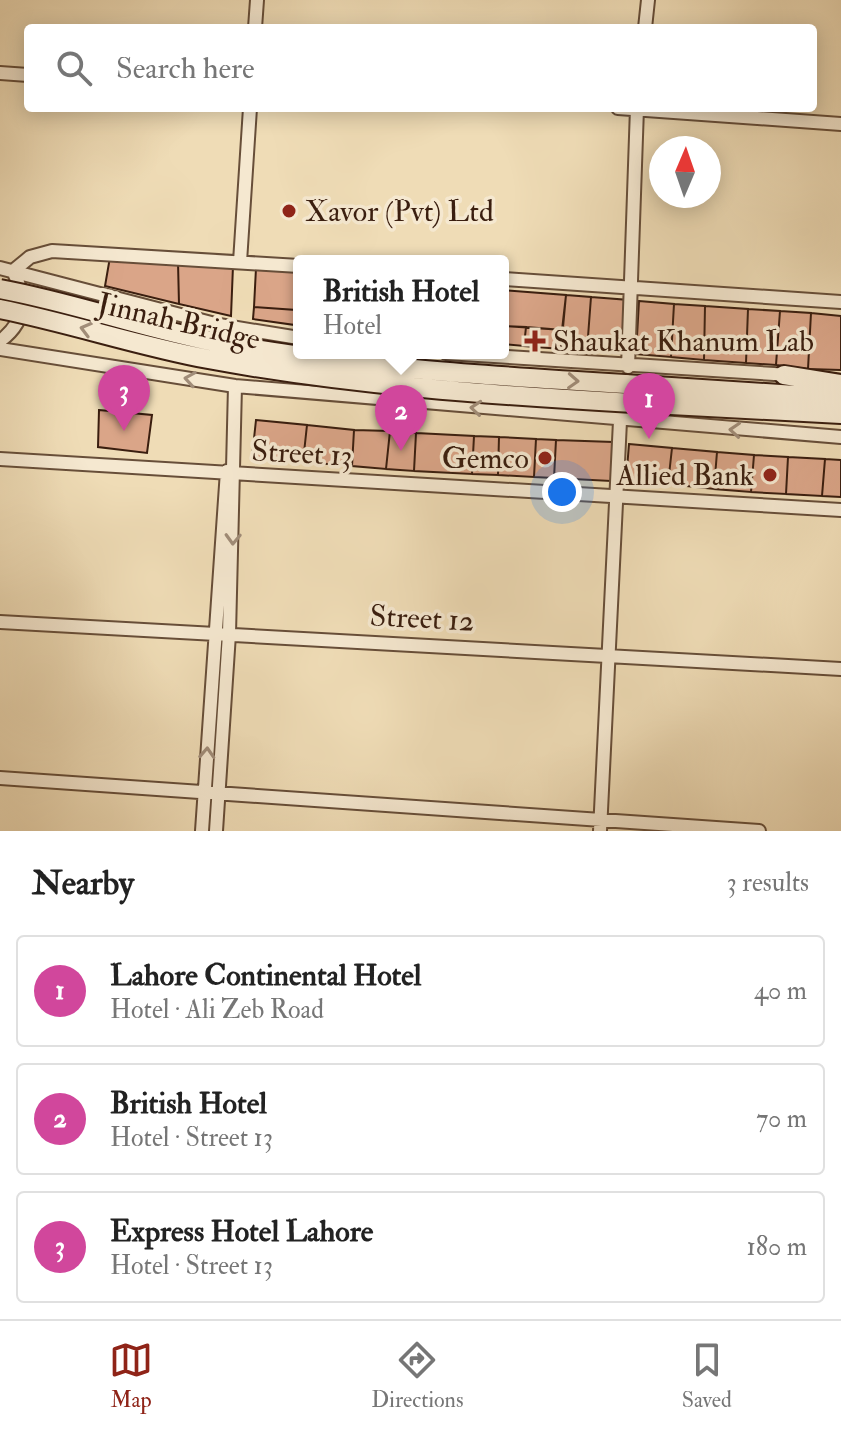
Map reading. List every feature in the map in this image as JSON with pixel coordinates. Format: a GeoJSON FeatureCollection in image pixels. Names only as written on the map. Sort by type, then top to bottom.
{"type":"FeatureCollection","features":[{"type":"Feature","properties":{"kind":"main road","name":"Jinnah Bridge"},"geometry":{"type":"LineString","coordinates":[[0,289],[221,343],[293,356]]}},
{"type":"Feature","properties":{"kind":"main road","name":"Jinnah Bridge"},"geometry":{"type":"LineString","coordinates":[[0,309],[162,349],[284,372],[389,385],[841,414]]}},
{"type":"Feature","properties":{"kind":"main road","name":"Jinnah Bridge"},"geometry":{"type":"LineString","coordinates":[[314,359],[392,369],[626,376],[748,393]]}},
{"type":"Feature","properties":{"kind":"main road"},"geometry":{"type":"LineString","coordinates":[[784,375],[841,387]]}},
{"type":"Feature","properties":{"kind":"main road"},"geometry":{"type":"LineString","coordinates":[[748,393],[841,387]]}},
{"type":"Feature","properties":{"kind":"main road"},"geometry":{"type":"LineString","coordinates":[[748,393],[841,398]]}},
{"type":"Feature","properties":{"kind":"street"},"geometry":{"type":"LineString","coordinates":[[255,24],[257,0]]}},
{"type":"Feature","properties":{"kind":"street"},"geometry":{"type":"LineString","coordinates":[[645,24],[648,0]]}},
{"type":"Feature","properties":{"kind":"street"},"geometry":{"type":"LineString","coordinates":[[0,73],[24,75]]}},
{"type":"Feature","properties":{"kind":"street"},"geometry":{"type":"LineString","coordinates":[[240,262],[250,112]]}},
{"type":"Feature","properties":{"kind":"street"},"geometry":{"type":"LineString","coordinates":[[626,376],[631,335],[629,287],[637,112]]}},
{"type":"Feature","properties":{"kind":"street"},"geometry":{"type":"LineString","coordinates":[[688,112],[841,124]]}},
{"type":"Feature","properties":{"kind":"street"},"geometry":{"type":"LineString","coordinates":[[7,270],[30,257],[52,251],[293,266]]}},
{"type":"Feature","properties":{"kind":"street"},"geometry":{"type":"LineString","coordinates":[[7,270],[219,325],[293,337]]}},
{"type":"Feature","properties":{"kind":"street"},"geometry":{"type":"LineString","coordinates":[[0,341],[13,329],[24,307],[23,292],[7,270]]}},
{"type":"Feature","properties":{"kind":"street"},"geometry":{"type":"LineString","coordinates":[[509,279],[841,302]]}},
{"type":"Feature","properties":{"kind":"street"},"geometry":{"type":"LineString","coordinates":[[0,349],[235,386],[620,421],[841,437]]}},
{"type":"Feature","properties":{"kind":"street"},"geometry":{"type":"LineString","coordinates":[[493,359],[626,376],[784,375],[841,378]]}},
{"type":"Feature","properties":{"kind":"street"},"geometry":{"type":"LineString","coordinates":[[216,831],[211,793],[214,633],[232,462],[235,386]]}},
{"type":"Feature","properties":{"kind":"street"},"geometry":{"type":"LineString","coordinates":[[789,434],[790,413]]}},
{"type":"Feature","properties":{"kind":"street"},"geometry":{"type":"LineString","coordinates":[[600,826],[620,421]]}},
{"type":"Feature","properties":{"kind":"street","name":"Street 13"},"geometry":{"type":"LineString","coordinates":[[0,459],[230,476],[616,495],[841,510]]}},
{"type":"Feature","properties":{"kind":"street"},"geometry":{"type":"LineString","coordinates":[[202,831],[211,793],[229,634],[230,476]]}},
{"type":"Feature","properties":{"kind":"street","name":"Street 12"},"geometry":{"type":"LineString","coordinates":[[0,622],[841,669]]}},
{"type":"Feature","properties":{"kind":"street"},"geometry":{"type":"LineString","coordinates":[[0,778],[600,826],[759,831]]}},
{"type":"Feature","properties":{"kind":"building"},"geometry":{"type":"Polygon","coordinates":[[[110,257],[178,262],[179,304],[105,286],[110,257]]]}},
{"type":"Feature","properties":{"kind":"building"},"geometry":{"type":"Polygon","coordinates":[[[178,262],[233,266],[231,316],[179,304],[178,262]]]}},
{"type":"Feature","properties":{"kind":"building"},"geometry":{"type":"Polygon","coordinates":[[[256,268],[293,272],[293,310],[254,307],[256,268]]]}},
{"type":"Feature","properties":{"kind":"building"},"geometry":{"type":"Polygon","coordinates":[[[509,290],[566,295],[562,330],[509,326],[509,290]]]}},
{"type":"Feature","properties":{"kind":"building"},"geometry":{"type":"Polygon","coordinates":[[[566,295],[591,297],[587,350],[561,349],[566,295]]]}},
{"type":"Feature","properties":{"kind":"building"},"geometry":{"type":"Polygon","coordinates":[[[591,297],[629,300],[626,354],[587,350],[591,297]]]}},
{"type":"Feature","properties":{"kind":"building"},"geometry":{"type":"Polygon","coordinates":[[[639,301],[674,304],[671,357],[636,354],[639,301]]]}},
{"type":"Feature","properties":{"kind":"building"},"geometry":{"type":"Polygon","coordinates":[[[674,304],[705,306],[704,360],[671,357],[674,304]]]}},
{"type":"Feature","properties":{"kind":"building"},"geometry":{"type":"Polygon","coordinates":[[[705,306],[748,309],[746,363],[704,360],[705,306]]]}},
{"type":"Feature","properties":{"kind":"building"},"geometry":{"type":"Polygon","coordinates":[[[254,307],[293,310],[293,325],[253,319],[254,307]]]}},
{"type":"Feature","properties":{"kind":"building"},"geometry":{"type":"Polygon","coordinates":[[[748,309],[780,311],[776,365],[746,363],[748,309]]]}},
{"type":"Feature","properties":{"kind":"building"},"geometry":{"type":"Polygon","coordinates":[[[780,311],[811,313],[808,369],[776,365],[780,311]]]}},
{"type":"Feature","properties":{"kind":"building"},"geometry":{"type":"Polygon","coordinates":[[[811,313],[841,316],[841,370],[808,369],[811,313]]]}},
{"type":"Feature","properties":{"kind":"building"},"geometry":{"type":"Polygon","coordinates":[[[509,326],[526,327],[524,346],[509,345],[509,326]]]}},
{"type":"Feature","properties":{"kind":"building"},"geometry":{"type":"Polygon","coordinates":[[[526,327],[562,330],[561,349],[524,346],[526,327]]]}},
{"type":"Feature","properties":{"kind":"building"},"geometry":{"type":"Polygon","coordinates":[[[99,410],[152,415],[147,453],[98,447],[99,410]]]}},
{"type":"Feature","properties":{"kind":"building"},"geometry":{"type":"Polygon","coordinates":[[[256,420],[307,425],[303,462],[252,457],[256,420]]]}},
{"type":"Feature","properties":{"kind":"building"},"geometry":{"type":"Polygon","coordinates":[[[307,425],[354,430],[352,466],[303,462],[307,425]]]}},
{"type":"Feature","properties":{"kind":"building"},"geometry":{"type":"Polygon","coordinates":[[[354,430],[390,431],[386,469],[352,466],[354,430]]]}},
{"type":"Feature","properties":{"kind":"building"},"geometry":{"type":"Polygon","coordinates":[[[390,431],[416,433],[414,471],[386,469],[390,431]]]}},
{"type":"Feature","properties":{"kind":"building"},"geometry":{"type":"Polygon","coordinates":[[[416,433],[474,436],[472,474],[414,471],[416,433]]]}},
{"type":"Feature","properties":{"kind":"building"},"geometry":{"type":"Polygon","coordinates":[[[474,436],[499,437],[498,475],[472,474],[474,436]]]}},
{"type":"Feature","properties":{"kind":"building"},"geometry":{"type":"Polygon","coordinates":[[[499,437],[536,439],[534,477],[498,475],[499,437]]]}},
{"type":"Feature","properties":{"kind":"building","name":"Gemco"},"geometry":{"type":"Polygon","coordinates":[[[536,439],[556,440],[554,478],[534,477],[536,439]]]}},
{"type":"Feature","properties":{"kind":"building"},"geometry":{"type":"Polygon","coordinates":[[[556,440],[613,442],[611,481],[554,478],[556,440]]]}},
{"type":"Feature","properties":{"kind":"building"},"geometry":{"type":"Polygon","coordinates":[[[629,444],[672,448],[668,484],[626,481],[629,444]]]}},
{"type":"Feature","properties":{"kind":"building"},"geometry":{"type":"Polygon","coordinates":[[[672,448],[717,452],[714,489],[668,484],[672,448]]]}},
{"type":"Feature","properties":{"kind":"building"},"geometry":{"type":"Polygon","coordinates":[[[717,452],[754,455],[751,492],[714,489],[717,452]]]}},
{"type":"Feature","properties":{"kind":"building","name":"Allied Bank"},"geometry":{"type":"Polygon","coordinates":[[[754,455],[788,457],[786,494],[751,492],[754,455]]]}},
{"type":"Feature","properties":{"kind":"building"},"geometry":{"type":"Polygon","coordinates":[[[788,457],[825,459],[822,496],[786,494],[788,457]]]}},
{"type":"Feature","properties":{"kind":"building"},"geometry":{"type":"Polygon","coordinates":[[[825,459],[841,460],[841,497],[822,496],[825,459]]]}},
{"type":"Feature","properties":{"kind":"place","name":"Xavor (Pvt) Ltd"},"geometry":{"type":"Point","coordinates":[289,211]}},
{"type":"Feature","properties":{"kind":"place","name":"Shaukat Khanum Lab"},"geometry":{"type":"Point","coordinates":[535,341]}},
{"type":"Feature","properties":{"kind":"place","name":"Express Hotel Lahore"},"geometry":{"type":"Point","coordinates":[124,431]}},
{"type":"Feature","properties":{"kind":"place","name":"Lahore Continental Hotel"},"geometry":{"type":"Point","coordinates":[649,439]}},
{"type":"Feature","properties":{"kind":"place","name":"British Hotel"},"geometry":{"type":"Point","coordinates":[401,451]}},
{"type":"Feature","properties":{"kind":"place","name":"Gemco"},"geometry":{"type":"Point","coordinates":[545,458]}},
{"type":"Feature","properties":{"kind":"place","name":"Allied Bank"},"geometry":{"type":"Point","coordinates":[770,475]}}]}
